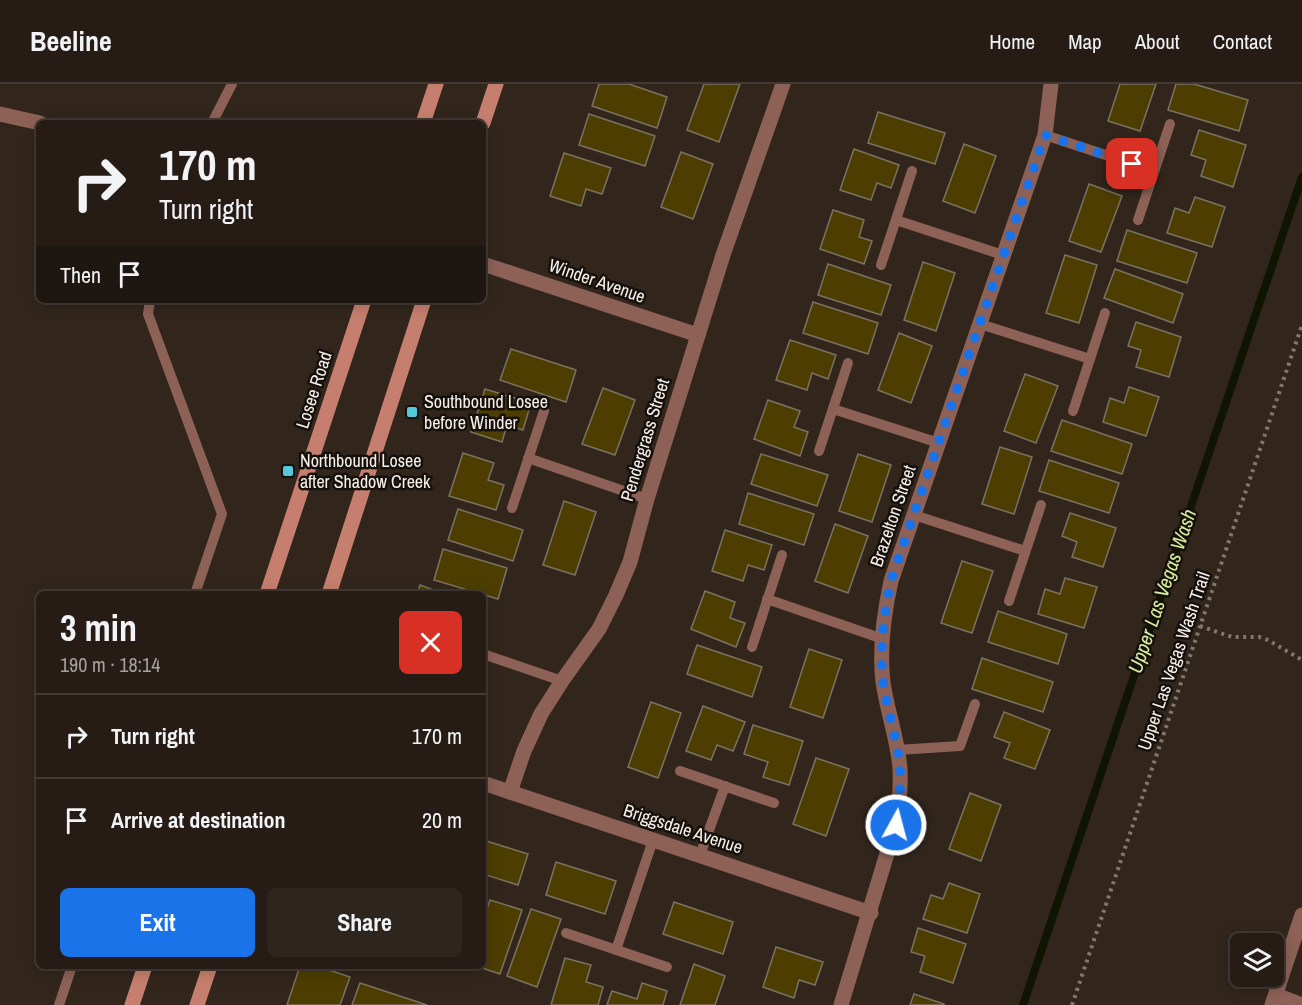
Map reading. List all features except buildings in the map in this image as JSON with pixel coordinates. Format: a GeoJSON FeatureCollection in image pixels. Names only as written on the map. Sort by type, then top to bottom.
{"type":"FeatureCollection","features":[{"type":"Feature","properties":{"kind":"main road"},"geometry":{"type":"LineString","coordinates":[[424,120],[436,84]]}},
{"type":"Feature","properties":{"kind":"main road"},"geometry":{"type":"LineString","coordinates":[[484,120],[496,84]]}},
{"type":"Feature","properties":{"kind":"main road","name":"Losee Road"},"geometry":{"type":"LineString","coordinates":[[268,591],[363,303]]}},
{"type":"Feature","properties":{"kind":"main road"},"geometry":{"type":"LineString","coordinates":[[330,591],[422,303]]}},
{"type":"Feature","properties":{"kind":"main road"},"geometry":{"type":"LineString","coordinates":[[132,1005],[144,969]]}},
{"type":"Feature","properties":{"kind":"main road"},"geometry":{"type":"LineString","coordinates":[[197,1005],[209,969]]}},
{"type":"Feature","properties":{"kind":"street","name":"Pendergrass Street"},"geometry":{"type":"LineString","coordinates":[[510,792],[541,714],[599,629],[630,562],[647,499],[723,255],[783,84]]}},
{"type":"Feature","properties":{"kind":"street","name":"Brazelton Street"},"geometry":{"type":"LineString","coordinates":[[841,1005],[896,825],[900,777],[884,683],[883,639],[891,580],[1045,135],[1051,84]]}},
{"type":"Feature","properties":{"kind":"street"},"geometry":{"type":"LineString","coordinates":[[0,114],[36,122]]}},
{"type":"Feature","properties":{"kind":"street","name":"Winder Avenue"},"geometry":{"type":"LineString","coordinates":[[486,265],[698,335]]}},
{"type":"Feature","properties":{"kind":"street","name":"Briggsdale Avenue"},"geometry":{"type":"LineString","coordinates":[[486,784],[871,912]]}},
{"type":"Feature","properties":{"kind":"street"},"geometry":{"type":"LineString","coordinates":[[1302,915],[1274,1000],[1302,1005]]}},
{"type":"Feature","properties":{"kind":"lane"},"geometry":{"type":"LineString","coordinates":[[214,120],[232,84]]}},
{"type":"Feature","properties":{"kind":"lane"},"geometry":{"type":"LineString","coordinates":[[1138,220],[1170,124]]}},
{"type":"Feature","properties":{"kind":"lane"},"geometry":{"type":"LineString","coordinates":[[1045,135],[1154,171]]}},
{"type":"Feature","properties":{"kind":"lane"},"geometry":{"type":"LineString","coordinates":[[881,265],[912,171]]}},
{"type":"Feature","properties":{"kind":"lane"},"geometry":{"type":"LineString","coordinates":[[896,220],[1004,255]]}},
{"type":"Feature","properties":{"kind":"lane"},"geometry":{"type":"LineString","coordinates":[[150,303],[148,314],[222,514],[196,591]]}},
{"type":"Feature","properties":{"kind":"lane"},"geometry":{"type":"LineString","coordinates":[[1073,411],[1105,313]]}},
{"type":"Feature","properties":{"kind":"lane"},"geometry":{"type":"LineString","coordinates":[[980,324],[1090,359]]}},
{"type":"Feature","properties":{"kind":"lane"},"geometry":{"type":"LineString","coordinates":[[819,451],[848,363]]}},
{"type":"Feature","properties":{"kind":"lane"},"geometry":{"type":"LineString","coordinates":[[833,409],[939,443]]}},
{"type":"Feature","properties":{"kind":"lane"},"geometry":{"type":"LineString","coordinates":[[512,508],[544,411]]}},
{"type":"Feature","properties":{"kind":"lane"},"geometry":{"type":"LineString","coordinates":[[528,459],[647,499]]}},
{"type":"Feature","properties":{"kind":"lane"},"geometry":{"type":"LineString","coordinates":[[1009,601],[1041,505]]}},
{"type":"Feature","properties":{"kind":"lane"},"geometry":{"type":"LineString","coordinates":[[914,515],[1025,551]]}},
{"type":"Feature","properties":{"kind":"lane"},"geometry":{"type":"LineString","coordinates":[[752,647],[782,555]]}},
{"type":"Feature","properties":{"kind":"lane"},"geometry":{"type":"LineString","coordinates":[[767,599],[883,639]]}},
{"type":"Feature","properties":{"kind":"lane"},"geometry":{"type":"LineString","coordinates":[[486,655],[562,681]]}},
{"type":"Feature","properties":{"kind":"lane"},"geometry":{"type":"LineString","coordinates":[[897,750],[960,746],[975,704]]}},
{"type":"Feature","properties":{"kind":"lane"},"geometry":{"type":"LineString","coordinates":[[680,771],[774,803]]}},
{"type":"Feature","properties":{"kind":"lane"},"geometry":{"type":"LineString","coordinates":[[700,855],[725,786]]}},
{"type":"Feature","properties":{"kind":"lane"},"geometry":{"type":"LineString","coordinates":[[616,950],[653,840]]}},
{"type":"Feature","properties":{"kind":"lane"},"geometry":{"type":"LineString","coordinates":[[566,933],[667,968]]}},
{"type":"Feature","properties":{"kind":"lane"},"geometry":{"type":"LineString","coordinates":[[59,1005],[71,969]]}},
{"type":"Feature","properties":{"kind":"path","name":"Upper Las Vegas Wash Trail"},"geometry":{"type":"LineString","coordinates":[[1072,1005],[1302,325]]}},
{"type":"Feature","properties":{"kind":"path"},"geometry":{"type":"LineString","coordinates":[[1200,626],[1232,637],[1259,637],[1302,660]]}},
{"type":"Feature","properties":{"kind":"waterway","name":"Upper Las Vegas Wash"},"geometry":{"type":"LineString","coordinates":[[1023,1005],[1302,177]]}},
{"type":"Feature","properties":{"kind":"place","name":"Southbound Losee before Winder"},"geometry":{"type":"Point","coordinates":[412,412]}},
{"type":"Feature","properties":{"kind":"place","name":"Northbound Losee after Shadow Creek"},"geometry":{"type":"Point","coordinates":[288,471]}},
{"type":"Feature","properties":{"kind":"route"},"geometry":{"type":"LineString","coordinates":[[896,825],[900,795],[900,767],[884,683],[882,655],[885,612],[891,580],[1045,135],[1132,164]]}}]}
